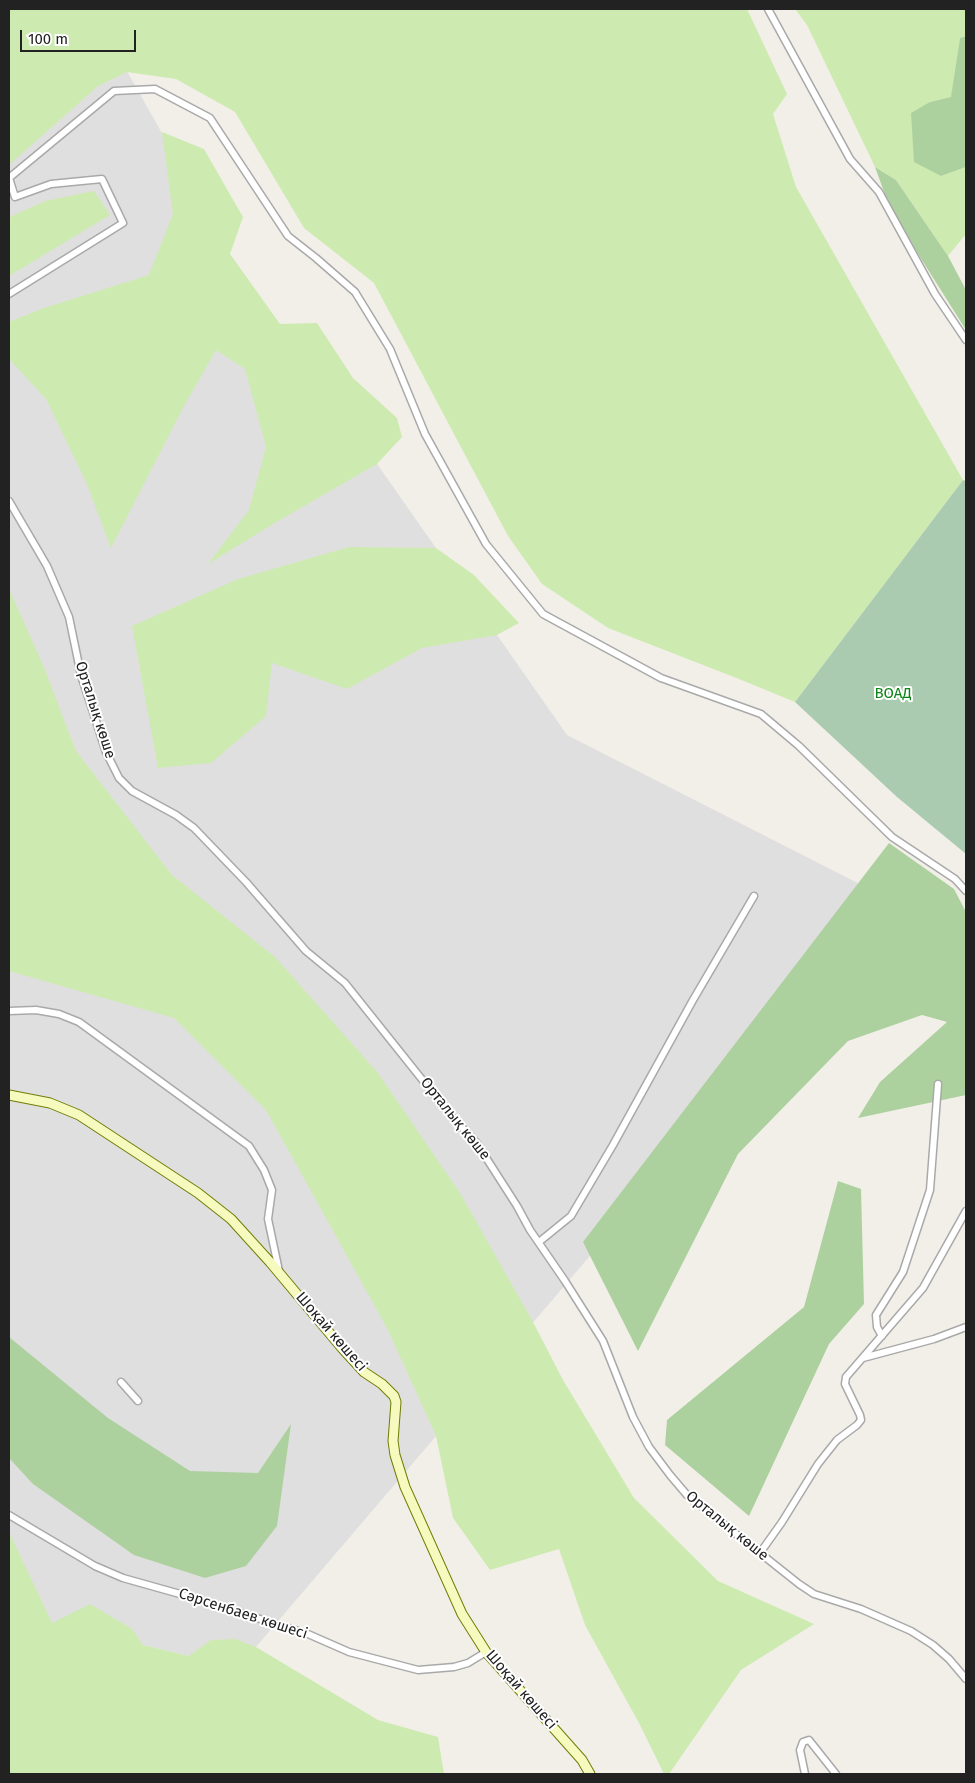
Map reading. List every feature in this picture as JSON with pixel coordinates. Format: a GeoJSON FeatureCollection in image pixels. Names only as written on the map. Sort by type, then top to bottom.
{"type":"FeatureCollection","features":[{"type":"Feature","properties":{"kind":"street"},"geometry":{"type":"LineString","coordinates":[[768,9],[850,159],[879,192],[935,294],[966,340]]}},
{"type":"Feature","properties":{"kind":"street"},"geometry":{"type":"LineString","coordinates":[[9,294],[123,223],[102,179],[51,184],[15,197],[9,178],[114,91],[155,89],[210,118],[288,236],[355,292],[390,349],[425,434],[486,544],[543,614],[661,678],[761,714],[799,746],[892,837],[956,879],[966,891]]}},
{"type":"Feature","properties":{"kind":"street","name":"Орталық көше"},"geometry":{"type":"LineString","coordinates":[[9,501],[47,566],[69,617],[81,675],[106,752],[119,778],[132,790],[194,828],[246,882],[306,951],[345,983],[452,1117],[476,1142],[518,1206],[530,1230],[603,1341],[633,1417],[649,1447],[686,1495],[814,1594],[861,1609],[911,1631],[949,1659],[966,1679]]}},
{"type":"Feature","properties":{"kind":"street"},"geometry":{"type":"LineString","coordinates":[[539,1242],[571,1216],[754,896]]}},
{"type":"Feature","properties":{"kind":"street"},"geometry":{"type":"LineString","coordinates":[[9,1011],[36,1010],[58,1014],[79,1022],[249,1146],[264,1170],[272,1190],[268,1219],[279,1273]]}},
{"type":"Feature","properties":{"kind":"street"},"geometry":{"type":"LineString","coordinates":[[882,1336],[877,1328],[876,1315],[903,1272],[930,1190],[938,1084]]}},
{"type":"Feature","properties":{"kind":"street","name":"Шоқай көшесі"},"geometry":{"type":"LineString","coordinates":[[9,1094],[50,1103],[79,1115],[198,1193],[231,1219],[364,1372],[382,1384],[394,1396],[396,1402],[393,1442],[395,1455],[405,1487],[462,1614],[486,1652],[582,1760],[590,1774]]}},
{"type":"Feature","properties":{"kind":"street"},"geometry":{"type":"LineString","coordinates":[[760,1553],[782,1522],[818,1464],[837,1440],[861,1420],[845,1384],[846,1377],[923,1288],[966,1212]]}},
{"type":"Feature","properties":{"kind":"street"},"geometry":{"type":"LineString","coordinates":[[863,1358],[934,1339],[966,1327]]}},
{"type":"Feature","properties":{"kind":"street"},"geometry":{"type":"LineString","coordinates":[[121,1382],[138,1401]]}},
{"type":"Feature","properties":{"kind":"street","name":"Сәрсенбаев көшесі"},"geometry":{"type":"LineString","coordinates":[[9,1515],[95,1566],[123,1578],[308,1634],[349,1652],[418,1670],[454,1667],[468,1663],[486,1652]]}},
{"type":"Feature","properties":{"kind":"street"},"geometry":{"type":"LineString","coordinates":[[805,1774],[800,1750],[803,1742],[808,1740],[836,1774]]}},
{"type":"Feature","properties":{"kind":"shaded area"},"geometry":{"type":"Polygon","coordinates":[[[9,9],[92,9],[230,254],[567,735],[893,901],[238,1668],[52,1623],[9,1608],[9,9]]]}},
{"type":"Feature","properties":{"kind":"green space"},"geometry":{"type":"Polygon","coordinates":[[[9,9],[747,9],[787,94],[773,114],[796,187],[963,480],[795,702],[608,628],[542,584],[508,536],[374,283],[304,228],[235,112],[176,79],[127,72],[98,86],[9,165],[9,9]]]}},
{"type":"Feature","properties":{"kind":"green space"},"geometry":{"type":"Polygon","coordinates":[[[795,9],[966,9],[966,36],[960,38],[952,97],[930,102],[941,176],[966,167],[966,234],[948,256],[896,180],[875,167],[807,25],[795,9]]]}},
{"type":"Feature","properties":{"kind":"green space"},"geometry":{"type":"Polygon","coordinates":[[[966,36],[966,167],[941,176],[914,162],[911,113],[930,102],[951,97],[960,38],[966,36]]]}},
{"type":"Feature","properties":{"kind":"green space"},"geometry":{"type":"Polygon","coordinates":[[[162,132],[204,149],[243,217],[230,254],[280,324],[317,323],[353,378],[397,418],[402,437],[377,464],[208,564],[249,510],[266,447],[245,369],[216,350],[184,406],[111,548],[86,482],[46,399],[9,359],[9,322],[44,308],[149,275],[173,214],[162,132]]]}},
{"type":"Feature","properties":{"kind":"green space"},"geometry":{"type":"Polygon","coordinates":[[[875,167],[896,180],[948,256],[966,290],[966,330],[908,238],[887,200],[875,167]]]}},
{"type":"Feature","properties":{"kind":"green space"},"geometry":{"type":"Polygon","coordinates":[[[94,191],[110,215],[9,276],[9,214],[10,217],[45,201],[94,191]]]}},
{"type":"Feature","properties":{"kind":"green space","name":"ВОАД"},"geometry":{"type":"Polygon","coordinates":[[[963,480],[966,481],[966,854],[897,797],[795,702],[963,480]]]}},
{"type":"Feature","properties":{"kind":"green space"},"geometry":{"type":"Polygon","coordinates":[[[349,547],[436,548],[474,575],[519,623],[497,635],[422,648],[347,689],[272,663],[266,716],[211,763],[158,768],[132,626],[238,579],[349,547]]]}},
{"type":"Feature","properties":{"kind":"green space"},"geometry":{"type":"Polygon","coordinates":[[[9,589],[43,665],[76,751],[172,875],[275,957],[378,1073],[460,1193],[533,1322],[563,1380],[634,1498],[718,1581],[814,1624],[741,1670],[669,1774],[664,1774],[640,1725],[585,1625],[559,1549],[490,1570],[453,1518],[436,1436],[388,1330],[266,1110],[174,1018],[9,971],[9,589]]]}},
{"type":"Feature","properties":{"kind":"green space"},"geometry":{"type":"Polygon","coordinates":[[[889,843],[954,889],[966,912],[966,1095],[858,1118],[880,1082],[947,1022],[922,1015],[848,1041],[738,1154],[638,1351],[583,1242],[889,843]]]}},
{"type":"Feature","properties":{"kind":"green space"},"geometry":{"type":"Polygon","coordinates":[[[838,1181],[861,1189],[864,1304],[829,1344],[749,1516],[665,1445],[667,1420],[804,1307],[838,1181]]]}},
{"type":"Feature","properties":{"kind":"green space"},"geometry":{"type":"Polygon","coordinates":[[[9,1337],[108,1418],[190,1471],[258,1473],[291,1424],[277,1526],[246,1566],[205,1578],[134,1555],[33,1484],[9,1458],[9,1337]]]}},
{"type":"Feature","properties":{"kind":"green space"},"geometry":{"type":"Polygon","coordinates":[[[9,1532],[52,1623],[90,1604],[132,1629],[143,1645],[189,1656],[211,1640],[235,1639],[256,1647],[378,1720],[438,1737],[444,1774],[9,1774],[9,1532]]]}}]}
